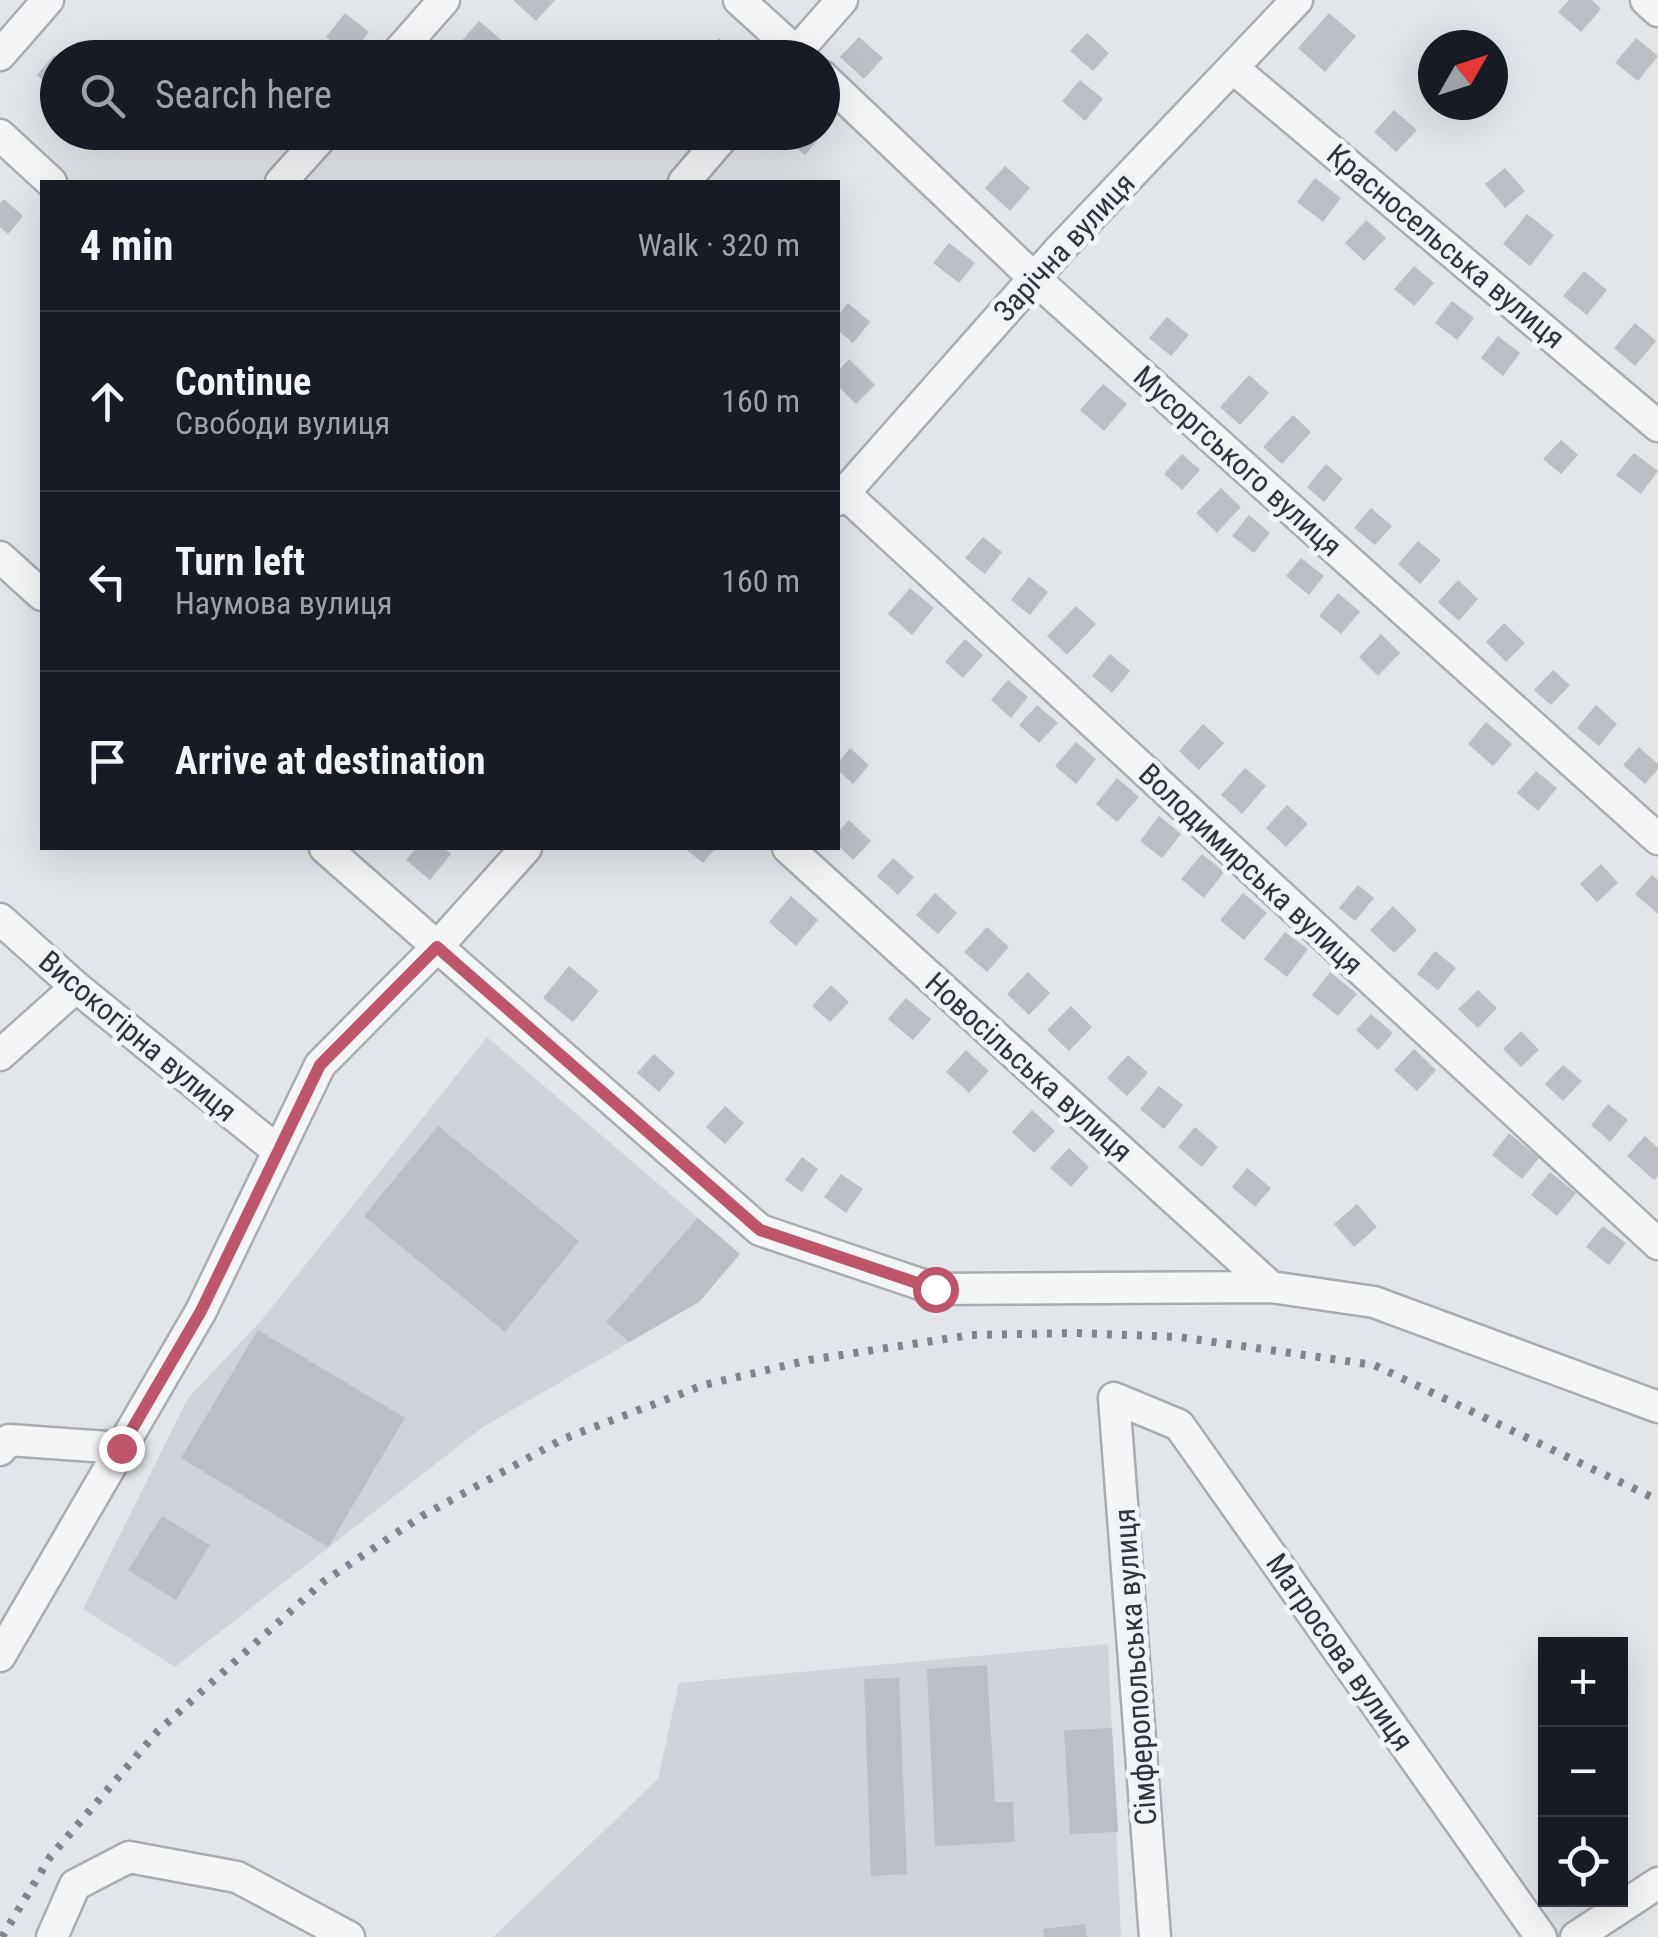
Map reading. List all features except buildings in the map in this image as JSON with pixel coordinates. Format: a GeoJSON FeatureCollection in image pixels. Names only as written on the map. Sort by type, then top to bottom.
{"type":"FeatureCollection","features":[{"type":"Feature","properties":{"kind":"street"},"geometry":{"type":"LineString","coordinates":[[0,55],[48,0]]}},
{"type":"Feature","properties":{"kind":"street"},"geometry":{"type":"LineString","coordinates":[[409,40],[444,0]]}},
{"type":"Feature","properties":{"kind":"street"},"geometry":{"type":"LineString","coordinates":[[739,0],[781,40]]}},
{"type":"Feature","properties":{"kind":"street"},"geometry":{"type":"LineString","coordinates":[[809,40],[842,0]]}},
{"type":"Feature","properties":{"kind":"street","name":"Зарічна вулиця"},"geometry":{"type":"LineString","coordinates":[[840,496],[1034,278],[1297,0]]}},
{"type":"Feature","properties":{"kind":"street"},"geometry":{"type":"LineString","coordinates":[[1646,0],[1658,11]]}},
{"type":"Feature","properties":{"kind":"street","name":"Красносельська вулиця"},"geometry":{"type":"LineString","coordinates":[[1233,68],[1658,426]]}},
{"type":"Feature","properties":{"kind":"street","name":"Мусоргського вулиця"},"geometry":{"type":"LineString","coordinates":[[840,93],[1034,278],[1658,840]]}},
{"type":"Feature","properties":{"kind":"street"},"geometry":{"type":"LineString","coordinates":[[0,135],[49,180]]}},
{"type":"Feature","properties":{"kind":"street"},"geometry":{"type":"LineString","coordinates":[[283,180],[310,150]]}},
{"type":"Feature","properties":{"kind":"street"},"geometry":{"type":"LineString","coordinates":[[686,180],[711,150]]}},
{"type":"Feature","properties":{"kind":"street","name":"Володимирська вулиця"},"geometry":{"type":"LineString","coordinates":[[840,496],[1658,1244]]}},
{"type":"Feature","properties":{"kind":"street"},"geometry":{"type":"LineString","coordinates":[[0,556],[40,592]]}},
{"type":"Feature","properties":{"kind":"street"},"geometry":{"type":"LineString","coordinates":[[328,850],[760,1230],[935,1289],[1270,1286],[1374,1302],[1658,1408]]}},
{"type":"Feature","properties":{"kind":"street"},"geometry":{"type":"LineString","coordinates":[[0,1656],[201,1311],[320,1065],[437,947],[524,850]]}},
{"type":"Feature","properties":{"kind":"street","name":"Новосільська вулиця"},"geometry":{"type":"LineString","coordinates":[[790,850],[1270,1286]]}},
{"type":"Feature","properties":{"kind":"street","name":"Високогірна вулиця"},"geometry":{"type":"LineString","coordinates":[[0,918],[76,987],[278,1151]]}},
{"type":"Feature","properties":{"kind":"street"},"geometry":{"type":"LineString","coordinates":[[0,1055],[76,987]]}},
{"type":"Feature","properties":{"kind":"street","name":"Сімферопольська вулиця"},"geometry":{"type":"LineString","coordinates":[[1114,1398],[1155,1937]]}},
{"type":"Feature","properties":{"kind":"street","name":"Матросова вулиця"},"geometry":{"type":"LineString","coordinates":[[1114,1398],[1179,1425],[1540,1937]]}},
{"type":"Feature","properties":{"kind":"street"},"geometry":{"type":"LineString","coordinates":[[0,1450],[9,1440],[121,1448]]}},
{"type":"Feature","properties":{"kind":"street"},"geometry":{"type":"LineString","coordinates":[[52,1937],[75,1885],[129,1857],[237,1877],[349,1937]]}},
{"type":"Feature","properties":{"kind":"street"},"geometry":{"type":"LineString","coordinates":[[1576,1937],[1658,1884]]}},
{"type":"Feature","properties":{"kind":"shaded area"},"geometry":{"type":"Polygon","coordinates":[[[487,1037],[740,1254],[699,1302],[483,1427],[175,1667],[83,1609],[188,1398],[260,1322],[487,1037]]]}},
{"type":"Feature","properties":{"kind":"shaded area"},"geometry":{"type":"Polygon","coordinates":[[[1108,1644],[1121,1937],[493,1937],[658,1779],[679,1683],[1108,1644]]]}},
{"type":"Feature","properties":{"kind":"railway"},"geometry":{"type":"LineString","coordinates":[[2,1937],[50,1857],[158,1731],[323,1582],[422,1516],[563,1439],[704,1385],[809,1360],[971,1335],[1076,1333],[1179,1337],[1374,1365],[1658,1500]]}},
{"type":"Feature","properties":{"kind":"route"},"geometry":{"type":"LineString","coordinates":[[121,1448],[201,1311],[320,1065],[437,947],[760,1230],[935,1289]]}}]}
